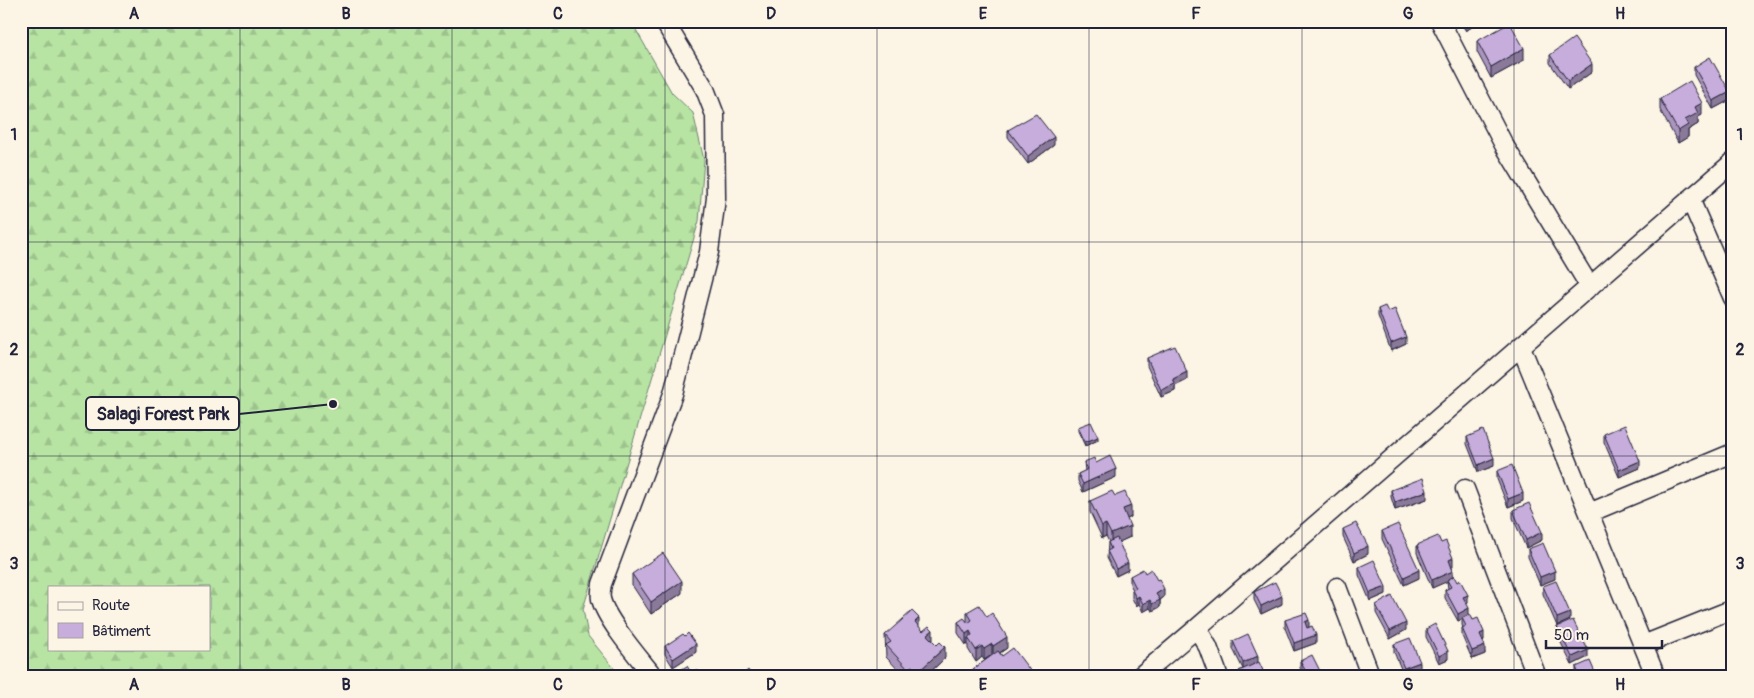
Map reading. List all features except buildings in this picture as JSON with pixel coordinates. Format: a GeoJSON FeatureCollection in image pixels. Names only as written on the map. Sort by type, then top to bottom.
{"type":"FeatureCollection","features":[{"type":"Feature","properties":{"kind":"street"},"geometry":{"type":"LineString","coordinates":[[654,677],[604,610],[600,597],[602,584],[672,394],[709,252],[716,198],[715,116],[705,88],[664,21]]}},
{"type":"Feature","properties":{"kind":"street"},"geometry":{"type":"LineString","coordinates":[[1440,21],[1504,145],[1590,287]]}},
{"type":"Feature","properties":{"kind":"street"},"geometry":{"type":"LineString","coordinates":[[1139,677],[1733,162]]}},
{"type":"Feature","properties":{"kind":"street"},"geometry":{"type":"LineString","coordinates":[[1690,199],[1733,298]]}},
{"type":"Feature","properties":{"kind":"street"},"geometry":{"type":"LineString","coordinates":[[1521,347],[1656,677]]}},
{"type":"Feature","properties":{"kind":"street"},"geometry":{"type":"LineString","coordinates":[[1589,514],[1733,453]]}},
{"type":"Feature","properties":{"kind":"street"},"geometry":{"type":"LineString","coordinates":[[1465,489],[1536,677]]}},
{"type":"Feature","properties":{"kind":"street"},"geometry":{"type":"LineString","coordinates":[[1337,587],[1371,677]]}},
{"type":"Feature","properties":{"kind":"street"},"geometry":{"type":"LineString","coordinates":[[1643,645],[1733,608]]}},
{"type":"Feature","properties":{"kind":"street"},"geometry":{"type":"LineString","coordinates":[[1197,628],[1208,647],[1219,677]]}},
{"type":"Feature","properties":{"kind":"green space"},"geometry":{"type":"Polygon","coordinates":[[[21,21],[631,21],[672,93],[693,113],[704,160],[699,221],[583,609],[588,636],[621,677],[21,677],[21,21]]]}},
{"type":"Feature","properties":{"kind":"place","name":"Salagi Forest Park"},"geometry":{"type":"Point","coordinates":[333,404]}}]}
